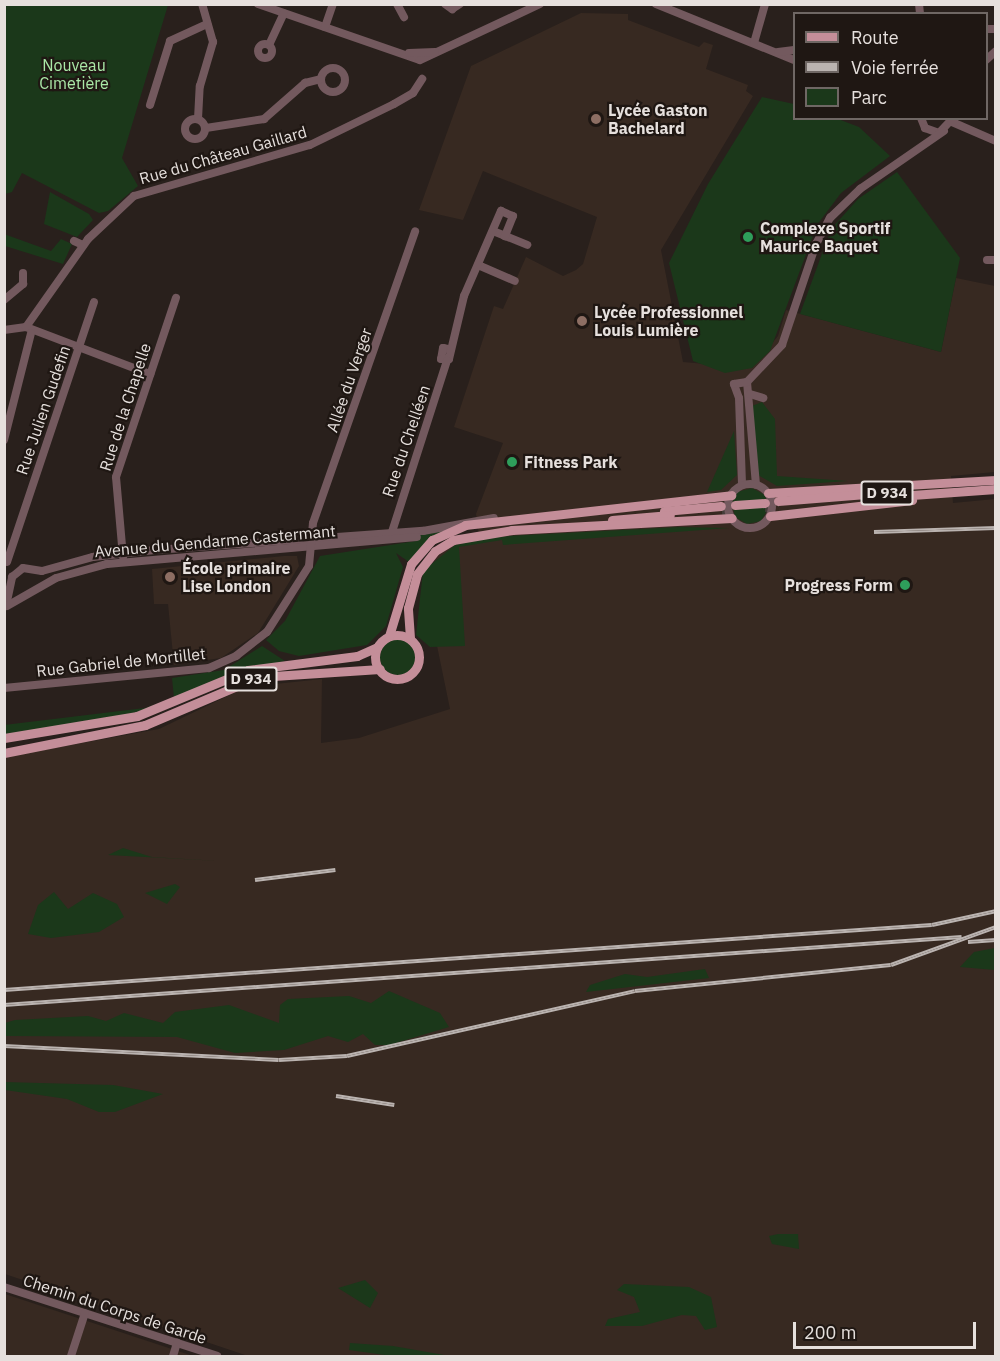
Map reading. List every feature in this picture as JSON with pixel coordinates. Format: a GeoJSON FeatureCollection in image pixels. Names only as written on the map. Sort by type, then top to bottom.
{"type":"FeatureCollection","features":[{"type":"Feature","properties":{"kind":"main road"},"geometry":{"type":"LineString","coordinates":[[512,530],[734,511],[766,501],[996,481]]}},
{"type":"Feature","properties":{"kind":"main road","name":"D 934"},"geometry":{"type":"LineString","coordinates":[[990,490],[779,504],[996,481]]}},
{"type":"Feature","properties":{"kind":"main road"},"geometry":{"type":"LineString","coordinates":[[770,516],[990,490]]}},
{"type":"Feature","properties":{"kind":"main road"},"geometry":{"type":"LineString","coordinates":[[452,531],[721,508],[466,536],[435,551],[410,592],[410,638],[420,656],[412,673],[394,678],[380,669],[378,647],[389,636],[407,571],[427,544],[452,531],[514,519],[731,495]]}},
{"type":"Feature","properties":{"kind":"main road"},"geometry":{"type":"LineString","coordinates":[[389,636],[410,638]]}},
{"type":"Feature","properties":{"kind":"main road","name":"D 934"},"geometry":{"type":"LineString","coordinates":[[4,738],[137,716],[248,670],[357,656],[378,647]]}},
{"type":"Feature","properties":{"kind":"main road","name":"D 934"},"geometry":{"type":"LineString","coordinates":[[4,751],[131,728],[258,677],[380,669]]}},
{"type":"Feature","properties":{"kind":"street"},"geometry":{"type":"LineString","coordinates":[[202,4],[213,46],[200,86],[198,119],[206,128]]}},
{"type":"Feature","properties":{"kind":"street"},"geometry":{"type":"LineString","coordinates":[[258,4],[404,53],[443,50],[540,4]]}},
{"type":"Feature","properties":{"kind":"street"},"geometry":{"type":"LineString","coordinates":[[325,27],[333,4]]}},
{"type":"Feature","properties":{"kind":"street"},"geometry":{"type":"LineString","coordinates":[[397,4],[404,17]]}},
{"type":"Feature","properties":{"kind":"street"},"geometry":{"type":"LineString","coordinates":[[445,4],[452,9],[460,4]]}},
{"type":"Feature","properties":{"kind":"street"},"geometry":{"type":"LineString","coordinates":[[656,4],[793,59]]}},
{"type":"Feature","properties":{"kind":"street"},"geometry":{"type":"LineString","coordinates":[[754,43],[765,4]]}},
{"type":"Feature","properties":{"kind":"street"},"geometry":{"type":"LineString","coordinates":[[269,45],[284,13]]}},
{"type":"Feature","properties":{"kind":"street"},"geometry":{"type":"LineString","coordinates":[[150,105],[170,40],[207,24]]}},
{"type":"Feature","properties":{"kind":"street"},"geometry":{"type":"LineString","coordinates":[[779,54],[793,52]]}},
{"type":"Feature","properties":{"kind":"street"},"geometry":{"type":"LineString","coordinates":[[206,128],[264,119],[305,83],[321,79]]}},
{"type":"Feature","properties":{"kind":"street","name":"Rue du Château Gaillard"},"geometry":{"type":"LineString","coordinates":[[29,330],[98,220],[146,191],[310,145],[350,128],[413,93],[422,79]]}},
{"type":"Feature","properties":{"kind":"street"},"geometry":{"type":"LineString","coordinates":[[198,119],[186,124],[189,137],[202,137],[206,128]]}},
{"type":"Feature","properties":{"kind":"street"},"geometry":{"type":"LineString","coordinates":[[742,485],[747,382],[782,345],[816,244],[830,218],[860,189],[944,131],[952,120],[996,141]]}},
{"type":"Feature","properties":{"kind":"street"},"geometry":{"type":"LineString","coordinates":[[922,122],[944,131]]}},
{"type":"Feature","properties":{"kind":"street"},"geometry":{"type":"LineString","coordinates":[[922,122],[933,137]]}},
{"type":"Feature","properties":{"kind":"street","name":"Rue du Chelléen"},"geometry":{"type":"LineString","coordinates":[[392,534],[447,361],[448,349],[478,265],[501,211],[513,216],[505,236]]}},
{"type":"Feature","properties":{"kind":"street","name":"Allée du Verger"},"geometry":{"type":"LineString","coordinates":[[311,538],[415,231]]}},
{"type":"Feature","properties":{"kind":"street"},"geometry":{"type":"LineString","coordinates":[[493,231],[526,245]]}},
{"type":"Feature","properties":{"kind":"street"},"geometry":{"type":"LineString","coordinates":[[74,241],[83,245]]}},
{"type":"Feature","properties":{"kind":"street"},"geometry":{"type":"LineString","coordinates":[[987,260],[996,260]]}},
{"type":"Feature","properties":{"kind":"street"},"geometry":{"type":"LineString","coordinates":[[478,265],[515,281]]}},
{"type":"Feature","properties":{"kind":"street"},"geometry":{"type":"LineString","coordinates":[[4,300],[23,284],[23,273]]}},
{"type":"Feature","properties":{"kind":"street","name":"Rue de la Chapelle"},"geometry":{"type":"LineString","coordinates":[[123,562],[115,483],[176,298]]}},
{"type":"Feature","properties":{"kind":"street","name":"Rue Julien Gudefin"},"geometry":{"type":"LineString","coordinates":[[6,563],[94,302]]}},
{"type":"Feature","properties":{"kind":"street"},"geometry":{"type":"LineString","coordinates":[[4,330],[29,330],[78,350],[150,374]]}},
{"type":"Feature","properties":{"kind":"street"},"geometry":{"type":"LineString","coordinates":[[4,440],[29,330]]}},
{"type":"Feature","properties":{"kind":"street"},"geometry":{"type":"LineString","coordinates":[[747,382],[734,384],[745,396],[756,485],[766,501],[770,516],[749,528],[734,511],[731,495],[742,485],[756,485]]}},
{"type":"Feature","properties":{"kind":"street"},"geometry":{"type":"LineString","coordinates":[[745,396],[763,398]]}},
{"type":"Feature","properties":{"kind":"street","name":"Avenue du Gendarme Castermant"},"geometry":{"type":"LineString","coordinates":[[5,607],[37,588],[74,572],[123,562],[311,548],[477,519],[514,519]]}},
{"type":"Feature","properties":{"kind":"street"},"geometry":{"type":"LineString","coordinates":[[392,534],[417,537]]}},
{"type":"Feature","properties":{"kind":"street","name":"Avenue du Gendarme Castermant"},"geometry":{"type":"LineString","coordinates":[[17,570],[32,570],[123,553],[392,534]]}},
{"type":"Feature","properties":{"kind":"street"},"geometry":{"type":"LineString","coordinates":[[260,551],[304,544],[311,538]]}},
{"type":"Feature","properties":{"kind":"street","name":"Rue Gabriel de Mortillet"},"geometry":{"type":"LineString","coordinates":[[4,688],[219,665],[267,632],[309,566],[311,538]]}},
{"type":"Feature","properties":{"kind":"street"},"geometry":{"type":"LineString","coordinates":[[6,563],[17,570]]}},
{"type":"Feature","properties":{"kind":"street"},"geometry":{"type":"LineString","coordinates":[[4,573],[17,570]]}},
{"type":"Feature","properties":{"kind":"street"},"geometry":{"type":"LineString","coordinates":[[5,607],[17,570]]}},
{"type":"Feature","properties":{"kind":"street"},"geometry":{"type":"LineString","coordinates":[[32,570],[37,588]]}},
{"type":"Feature","properties":{"kind":"street","name":"Chemin du Corps de Garde"},"geometry":{"type":"LineString","coordinates":[[4,1287],[218,1356]]}},
{"type":"Feature","properties":{"kind":"street"},"geometry":{"type":"LineString","coordinates":[[71,1356],[86,1313]]}},
{"type":"Feature","properties":{"kind":"street"},"geometry":{"type":"LineString","coordinates":[[173,1356],[177,1343]]}},
{"type":"Feature","properties":{"kind":"shaded area"},"geometry":{"type":"Polygon","coordinates":[[[581,13],[628,14],[628,20],[699,47],[704,42],[713,45],[706,69],[748,85],[746,91],[753,96],[661,250],[683,362],[752,368],[778,336],[786,310],[941,352],[956,278],[995,286],[995,472],[951,476],[953,503],[995,499],[995,1356],[248,1356],[5,1274],[5,757],[159,729],[242,689],[275,684],[322,679],[321,743],[359,738],[450,709],[427,597],[436,554],[479,535],[476,514],[503,443],[454,427],[494,306],[503,309],[526,257],[563,276],[576,270],[583,264],[597,217],[483,171],[463,220],[419,210],[471,66],[581,13]]]}},
{"type":"Feature","properties":{"kind":"shaded area"},"geometry":{"type":"Polygon","coordinates":[[[297,556],[299,566],[258,633],[221,658],[174,665],[168,604],[154,604],[152,569],[297,556]]]}},
{"type":"Feature","properties":{"kind":"shaded area"},"geometry":{"type":"Polygon","coordinates":[[[5,1294],[193,1356],[5,1356],[5,1294]]]}},
{"type":"Feature","properties":{"kind":"green space","name":"Nouveau Cimetière"},"geometry":{"type":"Polygon","coordinates":[[[4,5],[168,5],[122,158],[138,186],[108,211],[99,213],[22,173],[12,192],[5,194],[4,5]]]}},
{"type":"Feature","properties":{"kind":"green space","name":"Complexe Sportif Maurice Baquet"},"geometry":{"type":"Polygon","coordinates":[[[762,97],[793,104],[793,120],[841,120],[859,127],[890,156],[841,193],[817,225],[770,351],[752,368],[725,373],[693,361],[669,263],[708,184],[762,97]]]}},
{"type":"Feature","properties":{"kind":"green space"},"geometry":{"type":"Polygon","coordinates":[[[897,172],[960,258],[941,352],[800,314],[831,229],[858,199],[897,172]]]}},
{"type":"Feature","properties":{"kind":"green space"},"geometry":{"type":"Polygon","coordinates":[[[50,192],[89,214],[93,220],[77,237],[44,224],[50,192]]]}},
{"type":"Feature","properties":{"kind":"green space"},"geometry":{"type":"Polygon","coordinates":[[[4,234],[51,251],[61,239],[72,244],[63,264],[5,246],[4,234]]]}},
{"type":"Feature","properties":{"kind":"green space"},"geometry":{"type":"Polygon","coordinates":[[[762,402],[775,419],[777,476],[848,481],[777,486],[758,475],[752,406],[762,402]]]}},
{"type":"Feature","properties":{"kind":"green space"},"geometry":{"type":"Polygon","coordinates":[[[734,431],[737,475],[721,490],[707,492],[734,431]]]}},
{"type":"Feature","properties":{"kind":"green space"},"geometry":{"type":"Polygon","coordinates":[[[752,488],[765,495],[768,509],[761,521],[747,524],[735,517],[732,503],[737,492],[752,488]]]}},
{"type":"Feature","properties":{"kind":"green space"},"geometry":{"type":"Polygon","coordinates":[[[462,524],[409,562],[396,553],[403,567],[386,626],[367,645],[299,656],[279,651],[266,640],[285,621],[320,556],[416,541],[421,533],[462,524]]]}},
{"type":"Feature","properties":{"kind":"green space"},"geometry":{"type":"Polygon","coordinates":[[[680,527],[729,528],[503,545],[502,540],[459,547],[465,646],[430,647],[416,635],[423,571],[455,545],[491,537],[680,527]]]}},
{"type":"Feature","properties":{"kind":"green space"},"geometry":{"type":"Polygon","coordinates":[[[398,639],[411,644],[416,657],[411,670],[398,675],[385,670],[380,657],[385,644],[398,639]]]}},
{"type":"Feature","properties":{"kind":"green space"},"geometry":{"type":"Polygon","coordinates":[[[262,646],[285,661],[234,671],[156,709],[5,736],[4,725],[145,708],[174,698],[172,678],[224,670],[262,646]]]}},
{"type":"Feature","properties":{"kind":"green space"},"geometry":{"type":"Polygon","coordinates":[[[123,848],[152,857],[220,861],[108,855],[123,848]]]}},
{"type":"Feature","properties":{"kind":"green space"},"geometry":{"type":"Polygon","coordinates":[[[175,884],[180,887],[167,904],[145,893],[175,884]]]}},
{"type":"Feature","properties":{"kind":"green space"},"geometry":{"type":"Polygon","coordinates":[[[54,892],[68,909],[93,893],[117,904],[124,917],[99,932],[51,938],[28,934],[38,905],[54,892]]]}},
{"type":"Feature","properties":{"kind":"green space"},"geometry":{"type":"Polygon","coordinates":[[[995,948],[995,970],[960,967],[974,952],[995,948]]]}},
{"type":"Feature","properties":{"kind":"green space"},"geometry":{"type":"Polygon","coordinates":[[[705,969],[709,978],[586,992],[590,985],[625,974],[647,977],[705,969]]]}},
{"type":"Feature","properties":{"kind":"green space"},"geometry":{"type":"Polygon","coordinates":[[[389,991],[440,1013],[449,1027],[389,1045],[375,1045],[363,1034],[348,1042],[328,1036],[284,1050],[235,1053],[177,1037],[5,1036],[5,1023],[15,1020],[88,1016],[106,1021],[124,1013],[163,1023],[175,1012],[229,1005],[279,1023],[280,1005],[288,999],[349,996],[371,1003],[389,991]]]}},
{"type":"Feature","properties":{"kind":"green space"},"geometry":{"type":"Polygon","coordinates":[[[4,1082],[113,1085],[163,1094],[115,1112],[99,1112],[67,1099],[5,1090],[4,1082]]]}},
{"type":"Feature","properties":{"kind":"green space"},"geometry":{"type":"Polygon","coordinates":[[[798,1234],[799,1249],[772,1244],[769,1236],[798,1234]]]}},
{"type":"Feature","properties":{"kind":"green space"},"geometry":{"type":"Polygon","coordinates":[[[365,1280],[378,1293],[370,1308],[338,1288],[365,1280]]]}},
{"type":"Feature","properties":{"kind":"green space"},"geometry":{"type":"Polygon","coordinates":[[[624,1284],[689,1287],[711,1297],[717,1327],[705,1330],[696,1316],[682,1315],[642,1326],[605,1326],[608,1319],[640,1312],[634,1297],[617,1290],[624,1284]]]}},
{"type":"Feature","properties":{"kind":"green space"},"geometry":{"type":"Polygon","coordinates":[[[350,1343],[393,1346],[450,1356],[392,1356],[349,1350],[350,1343]]]}},
{"type":"Feature","properties":{"kind":"tunnel"},"geometry":{"type":"LineString","coordinates":[[765,507],[779,506]]}},
{"type":"Feature","properties":{"kind":"tunnel"},"geometry":{"type":"LineString","coordinates":[[722,511],[735,510]]}},
{"type":"Feature","properties":{"kind":"railway"},"geometry":{"type":"LineString","coordinates":[[874,532],[996,528]]}},
{"type":"Feature","properties":{"kind":"railway"},"geometry":{"type":"LineString","coordinates":[[255,880],[335,870]]}},
{"type":"Feature","properties":{"kind":"railway"},"geometry":{"type":"LineString","coordinates":[[4,990],[932,925],[996,911]]}},
{"type":"Feature","properties":{"kind":"railway"},"geometry":{"type":"LineString","coordinates":[[4,1046],[279,1060],[347,1056],[635,991],[891,965],[996,927]]}},
{"type":"Feature","properties":{"kind":"railway"},"geometry":{"type":"LineString","coordinates":[[4,1005],[962,937]]}},
{"type":"Feature","properties":{"kind":"railway"},"geometry":{"type":"LineString","coordinates":[[968,942],[996,940]]}},
{"type":"Feature","properties":{"kind":"railway"},"geometry":{"type":"LineString","coordinates":[[336,1096],[394,1105]]}},
{"type":"Feature","properties":{"kind":"place","name":"Lycée Gaston Bachelard"},"geometry":{"type":"Point","coordinates":[596,119]}},
{"type":"Feature","properties":{"kind":"place","name":"Complexe Sportif Maurice Baquet"},"geometry":{"type":"Point","coordinates":[748,237]}},
{"type":"Feature","properties":{"kind":"place","name":"Lycée Professionnel Louis Lumière"},"geometry":{"type":"Point","coordinates":[582,321]}},
{"type":"Feature","properties":{"kind":"place","name":"Fitness Park"},"geometry":{"type":"Point","coordinates":[512,462]}},
{"type":"Feature","properties":{"kind":"place","name":"École primaire Lise London"},"geometry":{"type":"Point","coordinates":[170,577]}},
{"type":"Feature","properties":{"kind":"place","name":"Progress Form"},"geometry":{"type":"Point","coordinates":[905,585]}}]}
